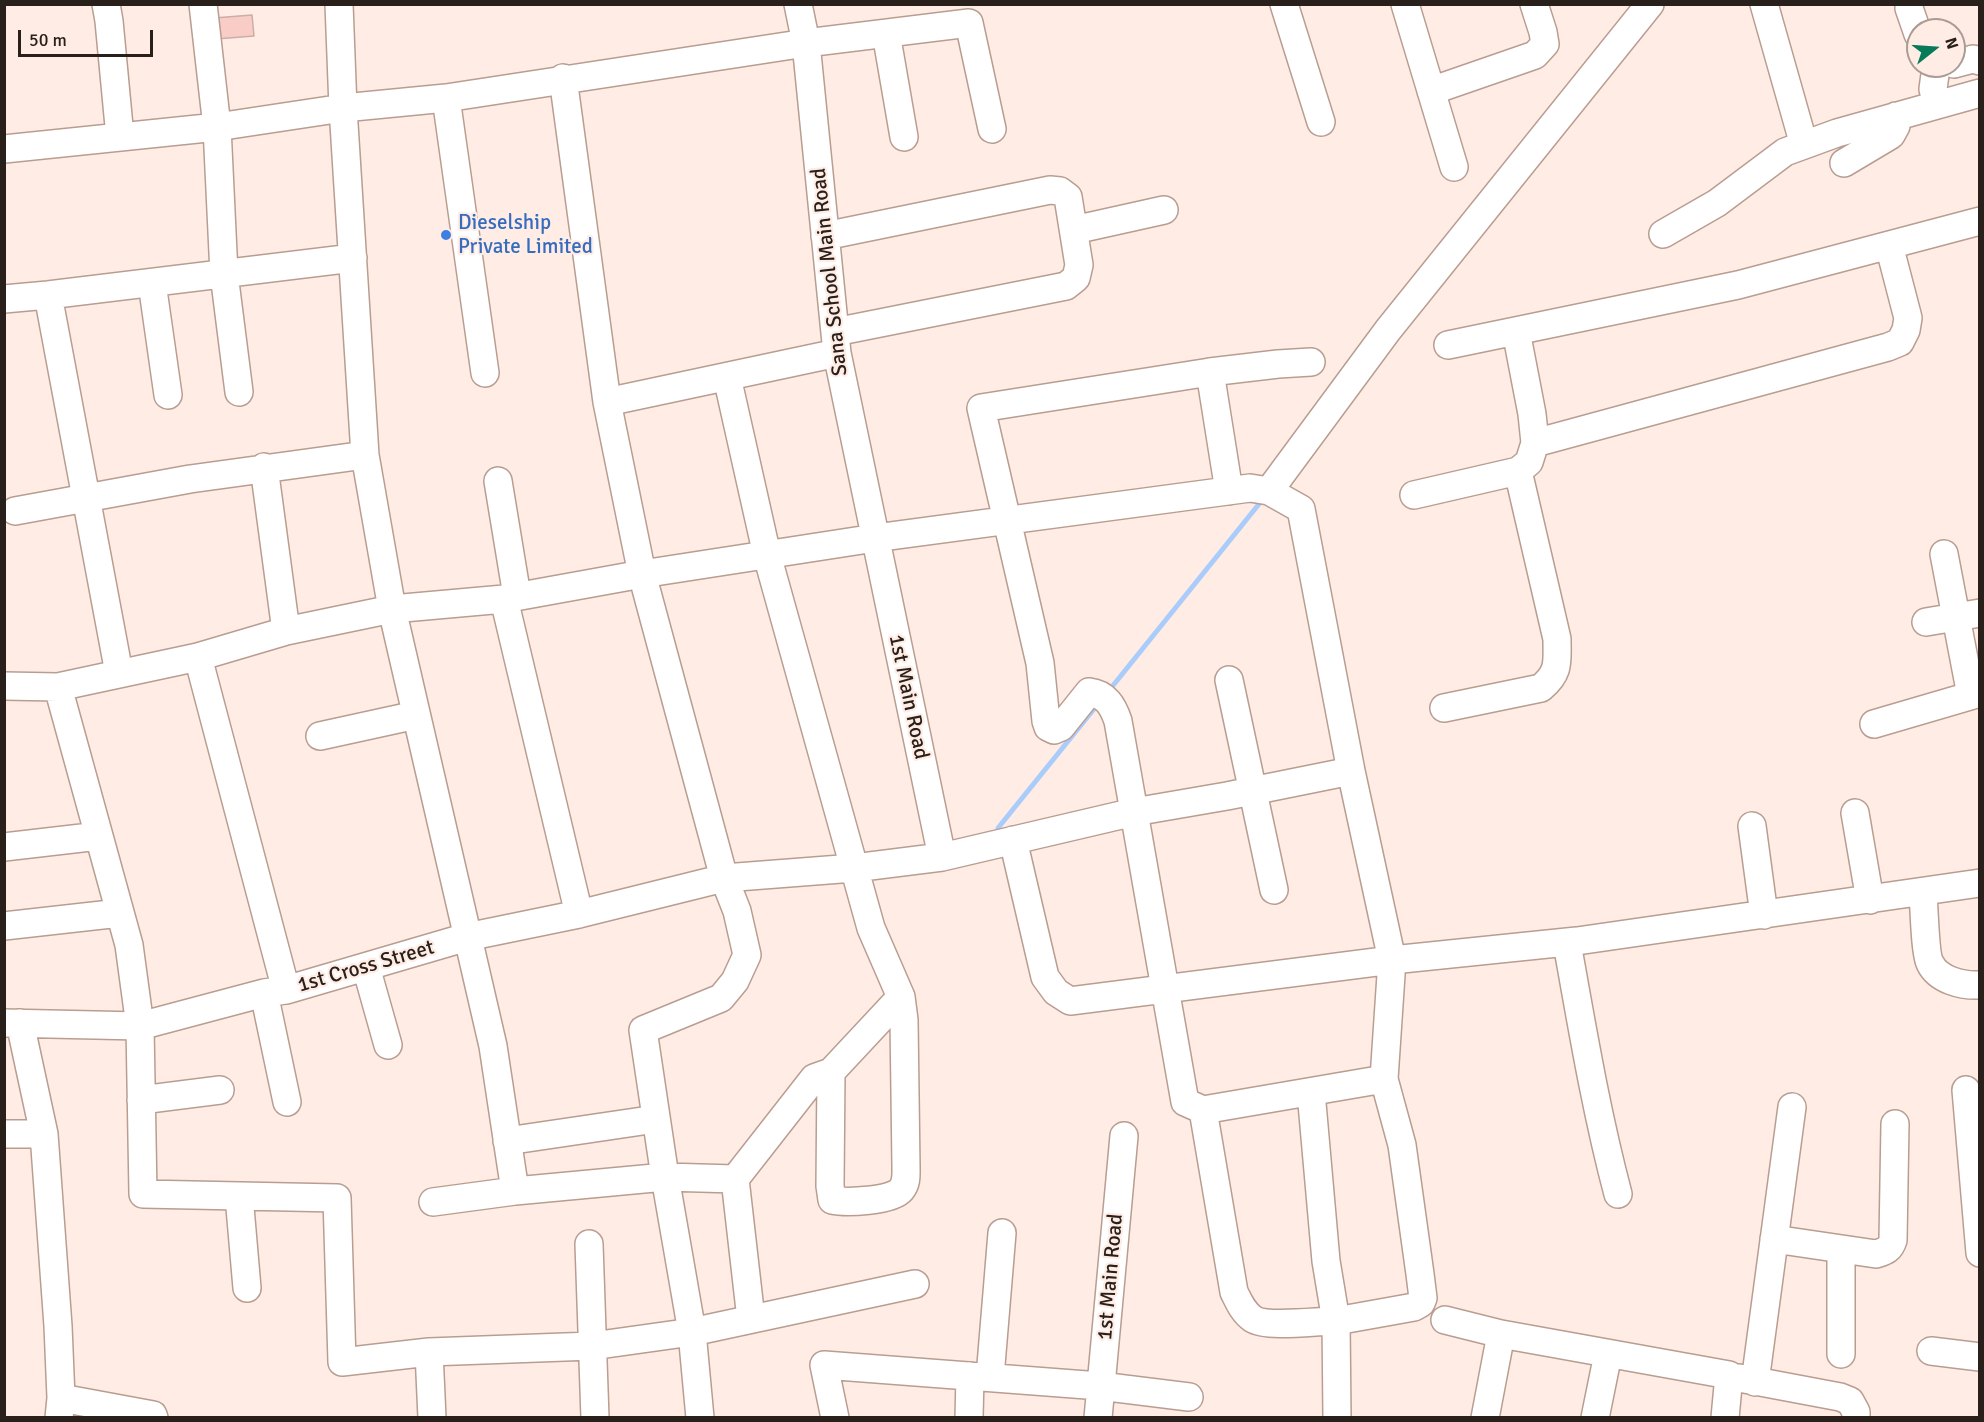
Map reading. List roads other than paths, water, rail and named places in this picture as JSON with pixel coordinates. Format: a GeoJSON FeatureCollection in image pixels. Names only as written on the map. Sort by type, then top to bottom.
{"type":"FeatureCollection","features":[{"type":"Feature","properties":{"kind":"street"},"geometry":{"type":"LineString","coordinates":[[106,4],[120,137]]}},
{"type":"Feature","properties":{"kind":"street"},"geometry":{"type":"LineString","coordinates":[[202,4],[217,127],[224,274],[239,392]]}},
{"type":"Feature","properties":{"kind":"street","name":"Sana School Main Road"},"geometry":{"type":"LineString","coordinates":[[798,4],[806,43],[836,343],[875,538]]}},
{"type":"Feature","properties":{"kind":"street"},"geometry":{"type":"LineString","coordinates":[[1284,4],[1321,122]]}},
{"type":"Feature","properties":{"kind":"street"},"geometry":{"type":"LineString","coordinates":[[1405,4],[1454,167]]}},
{"type":"Feature","properties":{"kind":"street"},"geometry":{"type":"LineString","coordinates":[[1431,91],[1535,55],[1545,44],[1534,4]]}},
{"type":"Feature","properties":{"kind":"street"},"geometry":{"type":"LineString","coordinates":[[1269,491],[1388,330],[1650,4]]}},
{"type":"Feature","properties":{"kind":"street"},"geometry":{"type":"LineString","coordinates":[[1764,4],[1804,145]]}},
{"type":"Feature","properties":{"kind":"street"},"geometry":{"type":"LineString","coordinates":[[347,6],[343,108],[365,455],[392,609],[493,1046],[515,1191]]}},
{"type":"Feature","properties":{"kind":"street"},"geometry":{"type":"LineString","coordinates":[[1909,8],[1912,18]]}},
{"type":"Feature","properties":{"kind":"street"},"geometry":{"type":"LineString","coordinates":[[4,149],[217,127],[343,108],[446,98],[563,78],[806,43],[969,23],[992,129]]}},
{"type":"Feature","properties":{"kind":"street"},"geometry":{"type":"LineString","coordinates":[[886,33],[904,137]]}},
{"type":"Feature","properties":{"kind":"street"},"geometry":{"type":"LineString","coordinates":[[563,78],[607,402],[642,574],[724,878],[737,911],[747,955],[735,981],[721,998],[643,1030],[665,1177],[692,1332],[700,1418]]}},
{"type":"Feature","properties":{"kind":"street"},"geometry":{"type":"LineString","coordinates":[[1934,78],[1937,105]]}},
{"type":"Feature","properties":{"kind":"street"},"geometry":{"type":"LineString","coordinates":[[1663,234],[1717,203],[1785,152],[1837,133],[1980,93]]}},
{"type":"Feature","properties":{"kind":"street"},"geometry":{"type":"LineString","coordinates":[[446,98],[485,373]]}},
{"type":"Feature","properties":{"kind":"street"},"geometry":{"type":"LineString","coordinates":[[1844,163],[1891,135],[1896,126],[1896,116]]}},
{"type":"Feature","properties":{"kind":"street"},"geometry":{"type":"LineString","coordinates":[[607,402],[727,377],[836,343],[1066,286],[1076,278],[1079,265],[1068,197],[1060,191],[1050,190],[825,236]]}},
{"type":"Feature","properties":{"kind":"street"},"geometry":{"type":"LineString","coordinates":[[1074,230],[1164,210]]}},
{"type":"Feature","properties":{"kind":"street"},"geometry":{"type":"LineString","coordinates":[[1448,345],[1738,285],[1980,221]]}},
{"type":"Feature","properties":{"kind":"street"},"geometry":{"type":"LineString","coordinates":[[1535,443],[1900,342],[1906,330],[1908,318],[1889,245]]}},
{"type":"Feature","properties":{"kind":"street"},"geometry":{"type":"LineString","coordinates":[[4,299],[352,258]]}},
{"type":"Feature","properties":{"kind":"street"},"geometry":{"type":"LineString","coordinates":[[152,283],[168,395]]}},
{"type":"Feature","properties":{"kind":"street"},"geometry":{"type":"LineString","coordinates":[[48,295],[119,673]]}},
{"type":"Feature","properties":{"kind":"street"},"geometry":{"type":"LineString","coordinates":[[1414,495],[1518,471],[1529,462],[1535,443],[1532,414],[1516,331]]}},
{"type":"Feature","properties":{"kind":"street"},"geometry":{"type":"LineString","coordinates":[[1311,362],[1210,372],[981,408],[1040,663],[1048,727],[1054,730],[1061,727],[1089,692],[1104,696],[1118,721],[1185,1101],[1203,1110],[1384,1079]]}},
{"type":"Feature","properties":{"kind":"street"},"geometry":{"type":"LineString","coordinates":[[1210,372],[1229,491]]}},
{"type":"Feature","properties":{"kind":"street"},"geometry":{"type":"LineString","coordinates":[[727,377],[767,555],[854,868],[871,928],[901,997],[904,1020],[906,1181],[896,1194],[884,1198],[842,1202],[832,1200],[830,1186],[831,1072]]}},
{"type":"Feature","properties":{"kind":"street"},"geometry":{"type":"LineString","coordinates":[[15,511],[264,467],[365,455]]}},
{"type":"Feature","properties":{"kind":"street"},"geometry":{"type":"LineString","coordinates":[[264,467],[286,631]]}},
{"type":"Feature","properties":{"kind":"street"},"geometry":{"type":"LineString","coordinates":[[1444,708],[1541,688],[1552,679],[1557,664],[1557,639],[1518,471]]}},
{"type":"Feature","properties":{"kind":"street"},"geometry":{"type":"LineString","coordinates":[[498,480],[510,598],[579,914]]}},
{"type":"Feature","properties":{"kind":"street"},"geometry":{"type":"LineString","coordinates":[[4,686],[58,687],[198,657],[286,631],[392,609],[510,598],[642,574],[875,538],[1250,488],[1269,491],[1301,510],[1392,960],[1384,1079],[1402,1145],[1423,1298],[1421,1303],[1414,1307],[1336,1321],[1266,1324],[1253,1319],[1242,1309],[1234,1292],[1203,1110]]}},
{"type":"Feature","properties":{"kind":"street","name":"1st Main Road"},"geometry":{"type":"LineString","coordinates":[[875,538],[942,857]]}},
{"type":"Feature","properties":{"kind":"street"},"geometry":{"type":"LineString","coordinates":[[1875,724],[1974,689],[1968,615],[1944,554]]}},
{"type":"Feature","properties":{"kind":"street"},"geometry":{"type":"LineString","coordinates":[[1926,622],[1968,615]]}},
{"type":"Feature","properties":{"kind":"street"},"geometry":{"type":"LineString","coordinates":[[198,657],[275,992],[286,1102]]}},
{"type":"Feature","properties":{"kind":"street"},"geometry":{"type":"LineString","coordinates":[[1229,680],[1274,890]]}},
{"type":"Feature","properties":{"kind":"street"},"geometry":{"type":"LineString","coordinates":[[58,687],[129,945],[140,1026],[143,1194],[337,1198],[342,1362],[429,1352],[592,1346],[692,1332],[915,1284]]}},
{"type":"Feature","properties":{"kind":"street"},"geometry":{"type":"LineString","coordinates":[[320,736],[416,715]]}},
{"type":"Feature","properties":{"kind":"street","name":"1st Cross Street"},"geometry":{"type":"LineString","coordinates":[[12,1023],[140,1026],[275,992],[467,937],[579,914],[724,878],[854,868],[942,857],[1134,812],[1352,771]]}},
{"type":"Feature","properties":{"kind":"street"},"geometry":{"type":"LineString","coordinates":[[1856,813],[1870,900]]}},
{"type":"Feature","properties":{"kind":"street"},"geometry":{"type":"LineString","coordinates":[[1752,826],[1764,915]]}},
{"type":"Feature","properties":{"kind":"street"},"geometry":{"type":"LineString","coordinates":[[4,847],[99,836]]}},
{"type":"Feature","properties":{"kind":"street"},"geometry":{"type":"LineString","coordinates":[[1013,840],[1045,977],[1056,992],[1070,1001],[1392,960],[1567,943],[1980,882]]}},
{"type":"Feature","properties":{"kind":"street"},"geometry":{"type":"LineString","coordinates":[[1923,892],[1929,962],[1938,974],[1952,981],[1980,985]]}},
{"type":"Feature","properties":{"kind":"street"},"geometry":{"type":"LineString","coordinates":[[4,926],[120,913]]}},
{"type":"Feature","properties":{"kind":"street"},"geometry":{"type":"LineString","coordinates":[[1567,943],[1603,1140],[1618,1194]]}},
{"type":"Feature","properties":{"kind":"street"},"geometry":{"type":"LineString","coordinates":[[366,967],[388,1045]]}},
{"type":"Feature","properties":{"kind":"street"},"geometry":{"type":"LineString","coordinates":[[751,1319],[735,1179],[814,1078],[831,1072],[901,997]]}},
{"type":"Feature","properties":{"kind":"street"},"geometry":{"type":"LineString","coordinates":[[12,1023],[44,1134],[58,1326],[60,1408],[153,1414],[154,1418]]}},
{"type":"Feature","properties":{"kind":"street"},"geometry":{"type":"LineString","coordinates":[[141,1100],[220,1090]]}},
{"type":"Feature","properties":{"kind":"street"},"geometry":{"type":"LineString","coordinates":[[1966,1090],[1980,1253]]}},
{"type":"Feature","properties":{"kind":"street"},"geometry":{"type":"LineString","coordinates":[[1311,1092],[1326,1261],[1336,1321],[1337,1418]]}},
{"type":"Feature","properties":{"kind":"street"},"geometry":{"type":"LineString","coordinates":[[1725,1418],[1742,1378],[1774,1239],[1792,1107]]}},
{"type":"Feature","properties":{"kind":"street"},"geometry":{"type":"LineString","coordinates":[[507,1141],[656,1119]]}},
{"type":"Feature","properties":{"kind":"street"},"geometry":{"type":"LineString","coordinates":[[1774,1239],[1876,1254],[1886,1251],[1893,1240],[1895,1124]]}},
{"type":"Feature","properties":{"kind":"street"},"geometry":{"type":"LineString","coordinates":[[4,1134],[44,1134]]}},
{"type":"Feature","properties":{"kind":"street","name":"1st Main Road"},"geometry":{"type":"LineString","coordinates":[[1098,1418],[1124,1136]]}},
{"type":"Feature","properties":{"kind":"street"},"geometry":{"type":"LineString","coordinates":[[433,1202],[515,1191],[665,1177],[735,1179]]}},
{"type":"Feature","properties":{"kind":"street"},"geometry":{"type":"LineString","coordinates":[[239,1196],[247,1288]]}},
{"type":"Feature","properties":{"kind":"street"},"geometry":{"type":"LineString","coordinates":[[969,1418],[980,1377],[1002,1233]]}},
{"type":"Feature","properties":{"kind":"street"},"geometry":{"type":"LineString","coordinates":[[589,1244],[595,1418]]}},
{"type":"Feature","properties":{"kind":"street"},"geometry":{"type":"LineString","coordinates":[[1841,1249],[1841,1354]]}},
{"type":"Feature","properties":{"kind":"street"},"geometry":{"type":"LineString","coordinates":[[1444,1320],[1501,1334],[1840,1397],[1850,1401],[1856,1412],[1856,1418]]}},
{"type":"Feature","properties":{"kind":"street"},"geometry":{"type":"LineString","coordinates":[[1485,1418],[1501,1334]]}},
{"type":"Feature","properties":{"kind":"street"},"geometry":{"type":"LineString","coordinates":[[1931,1351],[1980,1357]]}},
{"type":"Feature","properties":{"kind":"street"},"geometry":{"type":"LineString","coordinates":[[429,1352],[432,1418]]}},
{"type":"Feature","properties":{"kind":"street"},"geometry":{"type":"LineString","coordinates":[[1595,1418],[1608,1354]]}},
{"type":"Feature","properties":{"kind":"street"},"geometry":{"type":"LineString","coordinates":[[835,1418],[824,1365],[1100,1386],[1189,1397]]}},
{"type":"Feature","properties":{"kind":"waterway"},"geometry":{"type":"LineString","coordinates":[[1107,693],[1263,499]]}},
{"type":"Feature","properties":{"kind":"waterway"},"geometry":{"type":"LineString","coordinates":[[998,828],[1098,704]]}},
{"type":"Feature","properties":{"kind":"place","name":"Dieselship Private Limited"},"geometry":{"type":"Point","coordinates":[446,235]}}]}
